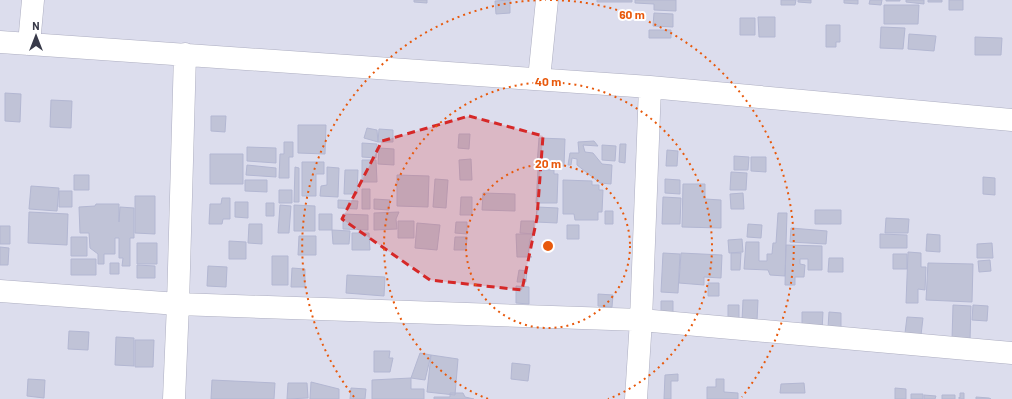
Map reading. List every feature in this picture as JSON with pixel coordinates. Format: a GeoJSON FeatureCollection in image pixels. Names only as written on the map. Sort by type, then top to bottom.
{"type":"FeatureCollection","features":[{"type":"Feature","properties":{"kind":"street"},"geometry":{"type":"LineString","coordinates":[[29,44],[33,0]]}},
{"type":"Feature","properties":{"kind":"street"},"geometry":{"type":"LineString","coordinates":[[539,79],[547,0]]}},
{"type":"Feature","properties":{"kind":"street"},"geometry":{"type":"LineString","coordinates":[[0,42],[650,87],[1012,120]]}},
{"type":"Feature","properties":{"kind":"street"},"geometry":{"type":"LineString","coordinates":[[174,399],[185,54]]}},
{"type":"Feature","properties":{"kind":"street"},"geometry":{"type":"LineString","coordinates":[[636,399],[641,320],[650,87]]}},
{"type":"Feature","properties":{"kind":"street"},"geometry":{"type":"LineString","coordinates":[[0,290],[178,304],[641,320],[1012,352]]}},
{"type":"Feature","properties":{"kind":"highlighted area"},"geometry":{"type":"Polygon","coordinates":[[[469,116],[543,136],[537,218],[522,290],[430,280],[342,219],[382,141],[469,116]]]}},
{"type":"Feature","properties":{"kind":"shaded area"},"geometry":{"type":"Polygon","coordinates":[[[0,0],[1012,0],[1012,399],[0,399],[0,0]]]}},
{"type":"Feature","properties":{"kind":"building"},"geometry":{"type":"Polygon","coordinates":[[[414,0],[427,0],[427,3],[414,2],[414,0]]]}},
{"type":"Feature","properties":{"kind":"building"},"geometry":{"type":"Polygon","coordinates":[[[510,0],[510,13],[496,14],[495,1],[510,0]]]}},
{"type":"Feature","properties":{"kind":"building"},"geometry":{"type":"Polygon","coordinates":[[[597,0],[632,0],[632,2],[597,2],[597,0]]]}},
{"type":"Feature","properties":{"kind":"building"},"geometry":{"type":"Polygon","coordinates":[[[635,0],[676,0],[676,11],[654,10],[654,4],[635,3],[635,0]]]}},
{"type":"Feature","properties":{"kind":"building"},"geometry":{"type":"Polygon","coordinates":[[[781,0],[796,0],[795,5],[781,5],[781,0]]]}},
{"type":"Feature","properties":{"kind":"building"},"geometry":{"type":"Polygon","coordinates":[[[798,0],[811,0],[811,3],[798,2],[798,0]]]}},
{"type":"Feature","properties":{"kind":"building"},"geometry":{"type":"Polygon","coordinates":[[[844,0],[858,0],[858,4],[844,3],[844,0]]]}},
{"type":"Feature","properties":{"kind":"building"},"geometry":{"type":"Polygon","coordinates":[[[870,0],[882,0],[881,5],[869,4],[870,0]]]}},
{"type":"Feature","properties":{"kind":"building"},"geometry":{"type":"Polygon","coordinates":[[[900,0],[900,1],[886,1],[900,0]]]}},
{"type":"Feature","properties":{"kind":"building"},"geometry":{"type":"Polygon","coordinates":[[[906,0],[924,0],[924,4],[906,2],[906,0]]]}},
{"type":"Feature","properties":{"kind":"building"},"geometry":{"type":"Polygon","coordinates":[[[928,0],[942,0],[942,2],[928,2],[928,0]]]}},
{"type":"Feature","properties":{"kind":"building"},"geometry":{"type":"Polygon","coordinates":[[[949,0],[963,0],[963,10],[949,10],[949,0]]]}},
{"type":"Feature","properties":{"kind":"building"},"geometry":{"type":"Polygon","coordinates":[[[884,5],[919,5],[918,24],[884,24],[884,5]]]}},
{"type":"Feature","properties":{"kind":"building"},"geometry":{"type":"Polygon","coordinates":[[[654,13],[673,14],[673,27],[653,26],[654,13]]]}},
{"type":"Feature","properties":{"kind":"building"},"geometry":{"type":"Polygon","coordinates":[[[758,17],[775,17],[775,37],[759,37],[758,17]]]}},
{"type":"Feature","properties":{"kind":"building"},"geometry":{"type":"Polygon","coordinates":[[[740,18],[755,18],[755,35],[740,35],[740,18]]]}},
{"type":"Feature","properties":{"kind":"building"},"geometry":{"type":"Polygon","coordinates":[[[826,25],[840,25],[840,42],[836,42],[836,47],[826,47],[826,25]]]}},
{"type":"Feature","properties":{"kind":"building"},"geometry":{"type":"Polygon","coordinates":[[[881,27],[905,28],[903,49],[880,48],[881,27]]]}},
{"type":"Feature","properties":{"kind":"building"},"geometry":{"type":"Polygon","coordinates":[[[649,30],[671,30],[671,38],[649,38],[649,30]]]}},
{"type":"Feature","properties":{"kind":"building"},"geometry":{"type":"Polygon","coordinates":[[[909,34],[936,36],[934,51],[908,49],[909,34]]]}},
{"type":"Feature","properties":{"kind":"building"},"geometry":{"type":"Polygon","coordinates":[[[975,37],[1002,38],[1001,55],[975,55],[975,37]]]}},
{"type":"Feature","properties":{"kind":"building"},"geometry":{"type":"Polygon","coordinates":[[[5,93],[21,94],[20,122],[5,121],[5,93]]]}},
{"type":"Feature","properties":{"kind":"building"},"geometry":{"type":"Polygon","coordinates":[[[51,100],[72,101],[71,128],[50,127],[51,100]]]}},
{"type":"Feature","properties":{"kind":"building"},"geometry":{"type":"Polygon","coordinates":[[[211,116],[226,116],[225,132],[211,131],[211,116]]]}},
{"type":"Feature","properties":{"kind":"building"},"geometry":{"type":"Polygon","coordinates":[[[298,125],[326,125],[325,154],[298,153],[298,125]]]}},
{"type":"Feature","properties":{"kind":"building"},"geometry":{"type":"Polygon","coordinates":[[[367,128],[377,130],[378,142],[364,138],[367,128]]]}},
{"type":"Feature","properties":{"kind":"building"},"geometry":{"type":"Polygon","coordinates":[[[379,129],[393,130],[393,142],[378,142],[379,129]]]}},
{"type":"Feature","properties":{"kind":"building"},"geometry":{"type":"Polygon","coordinates":[[[459,134],[470,134],[469,149],[458,148],[459,134]]]}},
{"type":"Feature","properties":{"kind":"building"},"geometry":{"type":"Polygon","coordinates":[[[539,138],[565,139],[564,166],[537,165],[539,138]]]}},
{"type":"Feature","properties":{"kind":"building"},"geometry":{"type":"Polygon","coordinates":[[[594,141],[598,146],[583,145],[585,152],[593,153],[602,164],[612,165],[611,184],[600,183],[577,165],[577,159],[572,158],[571,165],[568,165],[570,153],[579,153],[578,142],[594,141]]]}},
{"type":"Feature","properties":{"kind":"building"},"geometry":{"type":"Polygon","coordinates":[[[284,142],[293,142],[293,157],[289,157],[289,178],[279,178],[280,154],[284,154],[284,142]]]}},
{"type":"Feature","properties":{"kind":"building"},"geometry":{"type":"Polygon","coordinates":[[[362,143],[377,144],[376,158],[362,157],[362,143]]]}},
{"type":"Feature","properties":{"kind":"building"},"geometry":{"type":"Polygon","coordinates":[[[620,144],[626,144],[625,163],[619,162],[620,144]]]}},
{"type":"Feature","properties":{"kind":"building"},"geometry":{"type":"Polygon","coordinates":[[[602,145],[616,146],[615,161],[602,160],[602,145]]]}},
{"type":"Feature","properties":{"kind":"building"},"geometry":{"type":"Polygon","coordinates":[[[247,147],[276,148],[276,163],[247,161],[247,147]]]}},
{"type":"Feature","properties":{"kind":"building"},"geometry":{"type":"Polygon","coordinates":[[[379,148],[394,149],[394,165],[378,164],[379,148]]]}},
{"type":"Feature","properties":{"kind":"building"},"geometry":{"type":"Polygon","coordinates":[[[667,150],[678,151],[677,166],[666,166],[667,150]]]}},
{"type":"Feature","properties":{"kind":"building"},"geometry":{"type":"Polygon","coordinates":[[[210,154],[243,154],[243,184],[210,184],[210,154]]]}},
{"type":"Feature","properties":{"kind":"building"},"geometry":{"type":"Polygon","coordinates":[[[734,156],[749,157],[748,170],[734,170],[734,156]]]}},
{"type":"Feature","properties":{"kind":"building"},"geometry":{"type":"Polygon","coordinates":[[[751,157],[766,157],[766,172],[751,171],[751,157]]]}},
{"type":"Feature","properties":{"kind":"building"},"geometry":{"type":"Polygon","coordinates":[[[471,159],[472,180],[460,180],[459,160],[471,159]]]}},
{"type":"Feature","properties":{"kind":"building"},"geometry":{"type":"Polygon","coordinates":[[[362,160],[376,160],[377,182],[362,182],[362,160]]]}},
{"type":"Feature","properties":{"kind":"building"},"geometry":{"type":"Polygon","coordinates":[[[302,162],[324,162],[324,174],[316,174],[316,196],[302,196],[302,162]]]}},
{"type":"Feature","properties":{"kind":"building"},"geometry":{"type":"Polygon","coordinates":[[[247,165],[276,168],[276,177],[246,175],[247,165]]]}},
{"type":"Feature","properties":{"kind":"building"},"geometry":{"type":"Polygon","coordinates":[[[295,167],[299,168],[299,202],[294,202],[295,167]]]}},
{"type":"Feature","properties":{"kind":"building"},"geometry":{"type":"Polygon","coordinates":[[[327,167],[339,168],[338,197],[320,196],[321,186],[327,185],[327,167]]]}},
{"type":"Feature","properties":{"kind":"building"},"geometry":{"type":"Polygon","coordinates":[[[345,170],[358,170],[357,194],[344,194],[345,170]]]}},
{"type":"Feature","properties":{"kind":"building"},"geometry":{"type":"Polygon","coordinates":[[[538,170],[554,170],[554,174],[558,174],[557,203],[536,203],[538,170]]]}},
{"type":"Feature","properties":{"kind":"building"},"geometry":{"type":"Polygon","coordinates":[[[731,172],[747,173],[746,190],[730,190],[731,172]]]}},
{"type":"Feature","properties":{"kind":"building"},"geometry":{"type":"Polygon","coordinates":[[[74,175],[89,175],[89,190],[74,190],[74,175]]]}},
{"type":"Feature","properties":{"kind":"building"},"geometry":{"type":"Polygon","coordinates":[[[397,175],[429,176],[428,207],[397,206],[397,175]]]}},
{"type":"Feature","properties":{"kind":"building"},"geometry":{"type":"Polygon","coordinates":[[[983,177],[995,178],[995,195],[983,194],[983,177]]]}},
{"type":"Feature","properties":{"kind":"building"},"geometry":{"type":"Polygon","coordinates":[[[435,179],[448,180],[446,208],[433,207],[435,179]]]}},
{"type":"Feature","properties":{"kind":"building"},"geometry":{"type":"Polygon","coordinates":[[[665,179],[680,180],[680,194],[665,193],[665,179]]]}},
{"type":"Feature","properties":{"kind":"building"},"geometry":{"type":"Polygon","coordinates":[[[245,180],[267,180],[267,192],[245,191],[245,180]]]}},
{"type":"Feature","properties":{"kind":"building"},"geometry":{"type":"Polygon","coordinates":[[[563,180],[592,181],[592,185],[599,185],[599,190],[603,190],[602,212],[598,212],[598,220],[575,220],[574,214],[563,214],[563,180]]]}},
{"type":"Feature","properties":{"kind":"building"},"geometry":{"type":"Polygon","coordinates":[[[683,184],[705,184],[705,199],[721,200],[721,228],[682,227],[683,184]]]}},
{"type":"Feature","properties":{"kind":"building"},"geometry":{"type":"Polygon","coordinates":[[[31,186],[59,188],[57,211],[29,209],[31,186]]]}},
{"type":"Feature","properties":{"kind":"building"},"geometry":{"type":"Polygon","coordinates":[[[362,189],[370,189],[370,209],[362,209],[362,189]]]}},
{"type":"Feature","properties":{"kind":"building"},"geometry":{"type":"Polygon","coordinates":[[[279,190],[292,190],[292,203],[279,203],[279,190]]]}},
{"type":"Feature","properties":{"kind":"building"},"geometry":{"type":"Polygon","coordinates":[[[59,191],[72,191],[72,207],[59,207],[59,191]]]}},
{"type":"Feature","properties":{"kind":"building"},"geometry":{"type":"Polygon","coordinates":[[[483,193],[515,194],[515,211],[482,210],[483,193]]]}},
{"type":"Feature","properties":{"kind":"building"},"geometry":{"type":"Polygon","coordinates":[[[743,193],[744,209],[731,209],[730,194],[743,193]]]}},
{"type":"Feature","properties":{"kind":"building"},"geometry":{"type":"Polygon","coordinates":[[[135,196],[155,196],[155,234],[135,233],[135,196]]]}},
{"type":"Feature","properties":{"kind":"building"},"geometry":{"type":"Polygon","coordinates":[[[461,197],[472,197],[472,215],[460,215],[461,197]]]}},
{"type":"Feature","properties":{"kind":"building"},"geometry":{"type":"Polygon","coordinates":[[[663,197],[681,198],[680,224],[662,224],[663,197]]]}},
{"type":"Feature","properties":{"kind":"building"},"geometry":{"type":"Polygon","coordinates":[[[222,198],[230,198],[230,219],[223,219],[222,224],[209,224],[210,204],[221,204],[222,198]]]}},
{"type":"Feature","properties":{"kind":"building"},"geometry":{"type":"Polygon","coordinates":[[[374,199],[390,200],[389,210],[374,209],[374,199]]]}},
{"type":"Feature","properties":{"kind":"building"},"geometry":{"type":"Polygon","coordinates":[[[338,200],[358,201],[357,209],[338,208],[338,200]]]}},
{"type":"Feature","properties":{"kind":"building"},"geometry":{"type":"Polygon","coordinates":[[[235,202],[248,202],[248,218],[235,217],[235,202]]]}},
{"type":"Feature","properties":{"kind":"building"},"geometry":{"type":"Polygon","coordinates":[[[266,203],[274,203],[274,216],[266,216],[266,203]]]}},
{"type":"Feature","properties":{"kind":"building"},"geometry":{"type":"Polygon","coordinates":[[[96,204],[119,204],[119,222],[120,207],[134,208],[134,238],[130,238],[130,266],[122,266],[123,258],[119,258],[119,238],[115,238],[115,254],[104,254],[104,264],[98,264],[98,254],[90,248],[89,233],[80,233],[79,207],[95,206],[96,204]]]}},
{"type":"Feature","properties":{"kind":"building"},"geometry":{"type":"Polygon","coordinates":[[[280,205],[291,206],[289,233],[278,233],[280,205]]]}},
{"type":"Feature","properties":{"kind":"building"},"geometry":{"type":"Polygon","coordinates":[[[294,205],[315,206],[315,231],[294,231],[294,205]]]}},
{"type":"Feature","properties":{"kind":"building"},"geometry":{"type":"Polygon","coordinates":[[[537,207],[558,208],[557,223],[536,222],[537,207]]]}},
{"type":"Feature","properties":{"kind":"building"},"geometry":{"type":"Polygon","coordinates":[[[815,210],[841,210],[841,224],[815,224],[815,210]]]}},
{"type":"Feature","properties":{"kind":"building"},"geometry":{"type":"Polygon","coordinates":[[[605,211],[613,211],[613,224],[605,224],[605,211]]]}},
{"type":"Feature","properties":{"kind":"building"},"geometry":{"type":"Polygon","coordinates":[[[29,212],[68,214],[67,245],[28,243],[29,212]]]}},
{"type":"Feature","properties":{"kind":"building"},"geometry":{"type":"Polygon","coordinates":[[[399,212],[396,219],[397,229],[374,230],[374,213],[399,212]]]}},
{"type":"Feature","properties":{"kind":"building"},"geometry":{"type":"Polygon","coordinates":[[[778,213],[787,213],[785,276],[770,275],[768,270],[744,269],[746,242],[759,242],[759,261],[767,261],[767,254],[772,254],[773,243],[776,243],[778,213]]]}},
{"type":"Feature","properties":{"kind":"building"},"geometry":{"type":"Polygon","coordinates":[[[319,214],[332,214],[332,230],[319,230],[319,214]]]}},
{"type":"Feature","properties":{"kind":"building"},"geometry":{"type":"Polygon","coordinates":[[[343,214],[368,215],[368,230],[343,229],[343,214]]]}},
{"type":"Feature","properties":{"kind":"building"},"geometry":{"type":"Polygon","coordinates":[[[886,218],[909,219],[908,233],[885,233],[886,218]]]}},
{"type":"Feature","properties":{"kind":"building"},"geometry":{"type":"Polygon","coordinates":[[[398,221],[414,221],[414,238],[398,238],[398,221]]]}},
{"type":"Feature","properties":{"kind":"building"},"geometry":{"type":"Polygon","coordinates":[[[521,221],[534,221],[534,234],[520,233],[521,221]]]}},
{"type":"Feature","properties":{"kind":"building"},"geometry":{"type":"Polygon","coordinates":[[[456,222],[467,222],[467,234],[455,233],[456,222]]]}},
{"type":"Feature","properties":{"kind":"building"},"geometry":{"type":"Polygon","coordinates":[[[417,223],[440,225],[437,250],[415,248],[417,223]]]}},
{"type":"Feature","properties":{"kind":"building"},"geometry":{"type":"Polygon","coordinates":[[[249,224],[262,224],[262,244],[248,243],[249,224]]]}},
{"type":"Feature","properties":{"kind":"building"},"geometry":{"type":"Polygon","coordinates":[[[748,224],[762,225],[761,238],[747,237],[748,224]]]}},
{"type":"Feature","properties":{"kind":"building"},"geometry":{"type":"Polygon","coordinates":[[[567,225],[579,225],[579,239],[567,239],[567,225]]]}},
{"type":"Feature","properties":{"kind":"building"},"geometry":{"type":"Polygon","coordinates":[[[0,226],[10,226],[10,244],[0,244],[0,226]]]}},
{"type":"Feature","properties":{"kind":"building"},"geometry":{"type":"Polygon","coordinates":[[[791,228],[827,231],[826,244],[790,242],[791,228]]]}},
{"type":"Feature","properties":{"kind":"building"},"geometry":{"type":"Polygon","coordinates":[[[332,230],[350,231],[349,244],[333,244],[332,230]]]}},
{"type":"Feature","properties":{"kind":"building"},"geometry":{"type":"Polygon","coordinates":[[[352,233],[369,233],[370,250],[352,250],[352,233]]]}},
{"type":"Feature","properties":{"kind":"building"},"geometry":{"type":"Polygon","coordinates":[[[516,234],[534,234],[530,239],[528,255],[532,257],[517,257],[516,234]]]}},
{"type":"Feature","properties":{"kind":"building"},"geometry":{"type":"Polygon","coordinates":[[[880,234],[907,235],[907,248],[880,248],[880,234]]]}},
{"type":"Feature","properties":{"kind":"building"},"geometry":{"type":"Polygon","coordinates":[[[927,234],[940,235],[940,252],[926,251],[927,234]]]}},
{"type":"Feature","properties":{"kind":"building"},"geometry":{"type":"Polygon","coordinates":[[[299,236],[316,236],[316,255],[298,255],[299,236]]]}},
{"type":"Feature","properties":{"kind":"building"},"geometry":{"type":"Polygon","coordinates":[[[71,237],[87,237],[87,256],[71,256],[71,237]]]}},
{"type":"Feature","properties":{"kind":"building"},"geometry":{"type":"Polygon","coordinates":[[[455,237],[467,237],[466,250],[454,250],[455,237]]]}},
{"type":"Feature","properties":{"kind":"building"},"geometry":{"type":"Polygon","coordinates":[[[742,239],[743,252],[729,253],[728,240],[742,239]]]}},
{"type":"Feature","properties":{"kind":"building"},"geometry":{"type":"Polygon","coordinates":[[[229,241],[246,242],[246,259],[229,259],[229,241]]]}},
{"type":"Feature","properties":{"kind":"building"},"geometry":{"type":"Polygon","coordinates":[[[137,243],[157,243],[157,264],[137,264],[137,243]]]}},
{"type":"Feature","properties":{"kind":"building"},"geometry":{"type":"Polygon","coordinates":[[[992,243],[993,258],[977,258],[977,244],[992,243]]]}},
{"type":"Feature","properties":{"kind":"building"},"geometry":{"type":"Polygon","coordinates":[[[786,245],[822,246],[822,270],[808,270],[808,259],[800,259],[800,264],[805,265],[804,277],[795,277],[795,285],[785,285],[786,245]]]}},
{"type":"Feature","properties":{"kind":"building"},"geometry":{"type":"Polygon","coordinates":[[[0,247],[9,248],[8,265],[0,265],[0,247]]]}},
{"type":"Feature","properties":{"kind":"building"},"geometry":{"type":"Polygon","coordinates":[[[908,252],[921,253],[921,267],[926,267],[925,290],[918,289],[918,303],[906,303],[908,252]]]}},
{"type":"Feature","properties":{"kind":"building"},"geometry":{"type":"Polygon","coordinates":[[[663,253],[680,254],[678,293],[661,292],[663,253]]]}},
{"type":"Feature","properties":{"kind":"building"},"geometry":{"type":"Polygon","coordinates":[[[681,253],[722,255],[721,278],[704,277],[704,285],[679,283],[681,253]]]}},
{"type":"Feature","properties":{"kind":"building"},"geometry":{"type":"Polygon","coordinates":[[[731,253],[741,253],[740,270],[731,270],[731,253]]]}},
{"type":"Feature","properties":{"kind":"building"},"geometry":{"type":"Polygon","coordinates":[[[893,254],[907,254],[907,269],[893,269],[893,254]]]}},
{"type":"Feature","properties":{"kind":"building"},"geometry":{"type":"Polygon","coordinates":[[[272,256],[288,256],[288,285],[272,285],[272,256]]]}},
{"type":"Feature","properties":{"kind":"building"},"geometry":{"type":"Polygon","coordinates":[[[829,258],[843,258],[843,272],[828,272],[829,258]]]}},
{"type":"Feature","properties":{"kind":"building"},"geometry":{"type":"Polygon","coordinates":[[[71,259],[96,259],[96,275],[71,275],[71,259]]]}},
{"type":"Feature","properties":{"kind":"building"},"geometry":{"type":"Polygon","coordinates":[[[990,260],[991,271],[979,272],[978,261],[990,260]]]}},
{"type":"Feature","properties":{"kind":"building"},"geometry":{"type":"Polygon","coordinates":[[[110,263],[119,263],[119,274],[110,274],[110,263]]]}},
{"type":"Feature","properties":{"kind":"building"},"geometry":{"type":"Polygon","coordinates":[[[928,263],[973,264],[972,302],[926,300],[928,263]]]}},
{"type":"Feature","properties":{"kind":"building"},"geometry":{"type":"Polygon","coordinates":[[[137,265],[155,266],[155,278],[137,278],[137,265]]]}},
{"type":"Feature","properties":{"kind":"building"},"geometry":{"type":"Polygon","coordinates":[[[208,266],[227,267],[226,287],[207,286],[208,266]]]}},
{"type":"Feature","properties":{"kind":"building"},"geometry":{"type":"Polygon","coordinates":[[[292,268],[305,269],[305,287],[291,287],[292,268]]]}},
{"type":"Feature","properties":{"kind":"building"},"geometry":{"type":"Polygon","coordinates":[[[519,270],[527,271],[526,282],[517,282],[519,270]]]}},
{"type":"Feature","properties":{"kind":"building"},"geometry":{"type":"Polygon","coordinates":[[[347,275],[385,277],[384,296],[346,293],[347,275]]]}},
{"type":"Feature","properties":{"kind":"building"},"geometry":{"type":"Polygon","coordinates":[[[708,283],[719,283],[719,296],[708,296],[708,283]]]}},
{"type":"Feature","properties":{"kind":"building"},"geometry":{"type":"Polygon","coordinates":[[[516,286],[529,287],[529,304],[516,303],[516,286]]]}},
{"type":"Feature","properties":{"kind":"building"},"geometry":{"type":"Polygon","coordinates":[[[598,294],[613,295],[612,307],[598,306],[598,294]]]}},
{"type":"Feature","properties":{"kind":"building"},"geometry":{"type":"Polygon","coordinates":[[[743,300],[758,300],[757,321],[742,321],[743,300]]]}},
{"type":"Feature","properties":{"kind":"building"},"geometry":{"type":"Polygon","coordinates":[[[661,301],[673,301],[673,312],[661,311],[661,301]]]}},
{"type":"Feature","properties":{"kind":"building"},"geometry":{"type":"Polygon","coordinates":[[[728,305],[739,305],[739,319],[728,319],[728,305]]]}},
{"type":"Feature","properties":{"kind":"building"},"geometry":{"type":"Polygon","coordinates":[[[953,305],[971,306],[970,341],[952,340],[953,305]]]}},
{"type":"Feature","properties":{"kind":"building"},"geometry":{"type":"Polygon","coordinates":[[[973,305],[988,306],[987,321],[972,320],[973,305]]]}},
{"type":"Feature","properties":{"kind":"building"},"geometry":{"type":"Polygon","coordinates":[[[802,312],[823,312],[822,331],[802,330],[802,312]]]}},
{"type":"Feature","properties":{"kind":"building"},"geometry":{"type":"Polygon","coordinates":[[[829,312],[841,313],[841,328],[828,328],[829,312]]]}},
{"type":"Feature","properties":{"kind":"building"},"geometry":{"type":"Polygon","coordinates":[[[907,317],[923,318],[921,335],[905,333],[907,317]]]}},
{"type":"Feature","properties":{"kind":"building"},"geometry":{"type":"Polygon","coordinates":[[[69,331],[89,332],[88,350],[68,349],[69,331]]]}},
{"type":"Feature","properties":{"kind":"building"},"geometry":{"type":"Polygon","coordinates":[[[116,337],[134,338],[134,366],[115,365],[116,337]]]}},
{"type":"Feature","properties":{"kind":"building"},"geometry":{"type":"Polygon","coordinates":[[[135,340],[154,340],[153,367],[135,367],[135,340]]]}},
{"type":"Feature","properties":{"kind":"building"},"geometry":{"type":"Polygon","coordinates":[[[374,351],[390,351],[389,358],[393,358],[390,372],[374,372],[374,351]]]}},
{"type":"Feature","properties":{"kind":"building"},"geometry":{"type":"Polygon","coordinates":[[[420,353],[431,355],[425,380],[411,378],[420,353]]]}},
{"type":"Feature","properties":{"kind":"building"},"geometry":{"type":"Polygon","coordinates":[[[431,355],[458,359],[455,395],[427,392],[431,355]]]}},
{"type":"Feature","properties":{"kind":"building"},"geometry":{"type":"Polygon","coordinates":[[[512,363],[530,365],[528,381],[511,379],[512,363]]]}},
{"type":"Feature","properties":{"kind":"building"},"geometry":{"type":"Polygon","coordinates":[[[678,374],[678,381],[671,381],[671,399],[664,399],[665,375],[678,374]]]}},
{"type":"Feature","properties":{"kind":"building"},"geometry":{"type":"Polygon","coordinates":[[[411,378],[411,389],[424,389],[424,399],[372,399],[372,380],[411,378]]]}},
{"type":"Feature","properties":{"kind":"building"},"geometry":{"type":"Polygon","coordinates":[[[28,379],[45,380],[44,398],[27,396],[28,379]]]}},
{"type":"Feature","properties":{"kind":"building"},"geometry":{"type":"Polygon","coordinates":[[[716,379],[724,379],[724,392],[738,393],[738,399],[707,399],[707,387],[716,387],[716,379]]]}},
{"type":"Feature","properties":{"kind":"building"},"geometry":{"type":"Polygon","coordinates":[[[212,380],[275,383],[274,399],[211,399],[212,380]]]}},
{"type":"Feature","properties":{"kind":"building"},"geometry":{"type":"Polygon","coordinates":[[[311,382],[339,389],[339,399],[310,399],[311,382]]]}},
{"type":"Feature","properties":{"kind":"building"},"geometry":{"type":"Polygon","coordinates":[[[288,383],[307,383],[308,398],[287,399],[288,383]]]}},
{"type":"Feature","properties":{"kind":"building"},"geometry":{"type":"Polygon","coordinates":[[[804,383],[805,393],[780,393],[781,384],[804,383]]]}},
{"type":"Feature","properties":{"kind":"building"},"geometry":{"type":"Polygon","coordinates":[[[351,388],[366,389],[365,399],[350,399],[351,388]]]}},
{"type":"Feature","properties":{"kind":"building"},"geometry":{"type":"Polygon","coordinates":[[[895,388],[906,389],[906,399],[895,399],[895,388]]]}},
{"type":"Feature","properties":{"kind":"building"},"geometry":{"type":"Polygon","coordinates":[[[450,393],[463,393],[465,397],[474,399],[434,399],[434,397],[450,397],[450,393]]]}},
{"type":"Feature","properties":{"kind":"building"},"geometry":{"type":"Polygon","coordinates":[[[960,393],[964,393],[964,399],[959,399],[960,393]]]}},
{"type":"Feature","properties":{"kind":"building"},"geometry":{"type":"Polygon","coordinates":[[[911,394],[923,394],[923,399],[911,399],[911,394]]]}},
{"type":"Feature","properties":{"kind":"building"},"geometry":{"type":"Polygon","coordinates":[[[924,395],[936,396],[935,399],[924,399],[924,395]]]}},
{"type":"Feature","properties":{"kind":"building"},"geometry":{"type":"Polygon","coordinates":[[[942,395],[955,395],[955,399],[942,399],[942,395]]]}},
{"type":"Feature","properties":{"kind":"building"},"geometry":{"type":"Polygon","coordinates":[[[976,397],[989,398],[991,399],[976,399],[976,397]]]}}]}
